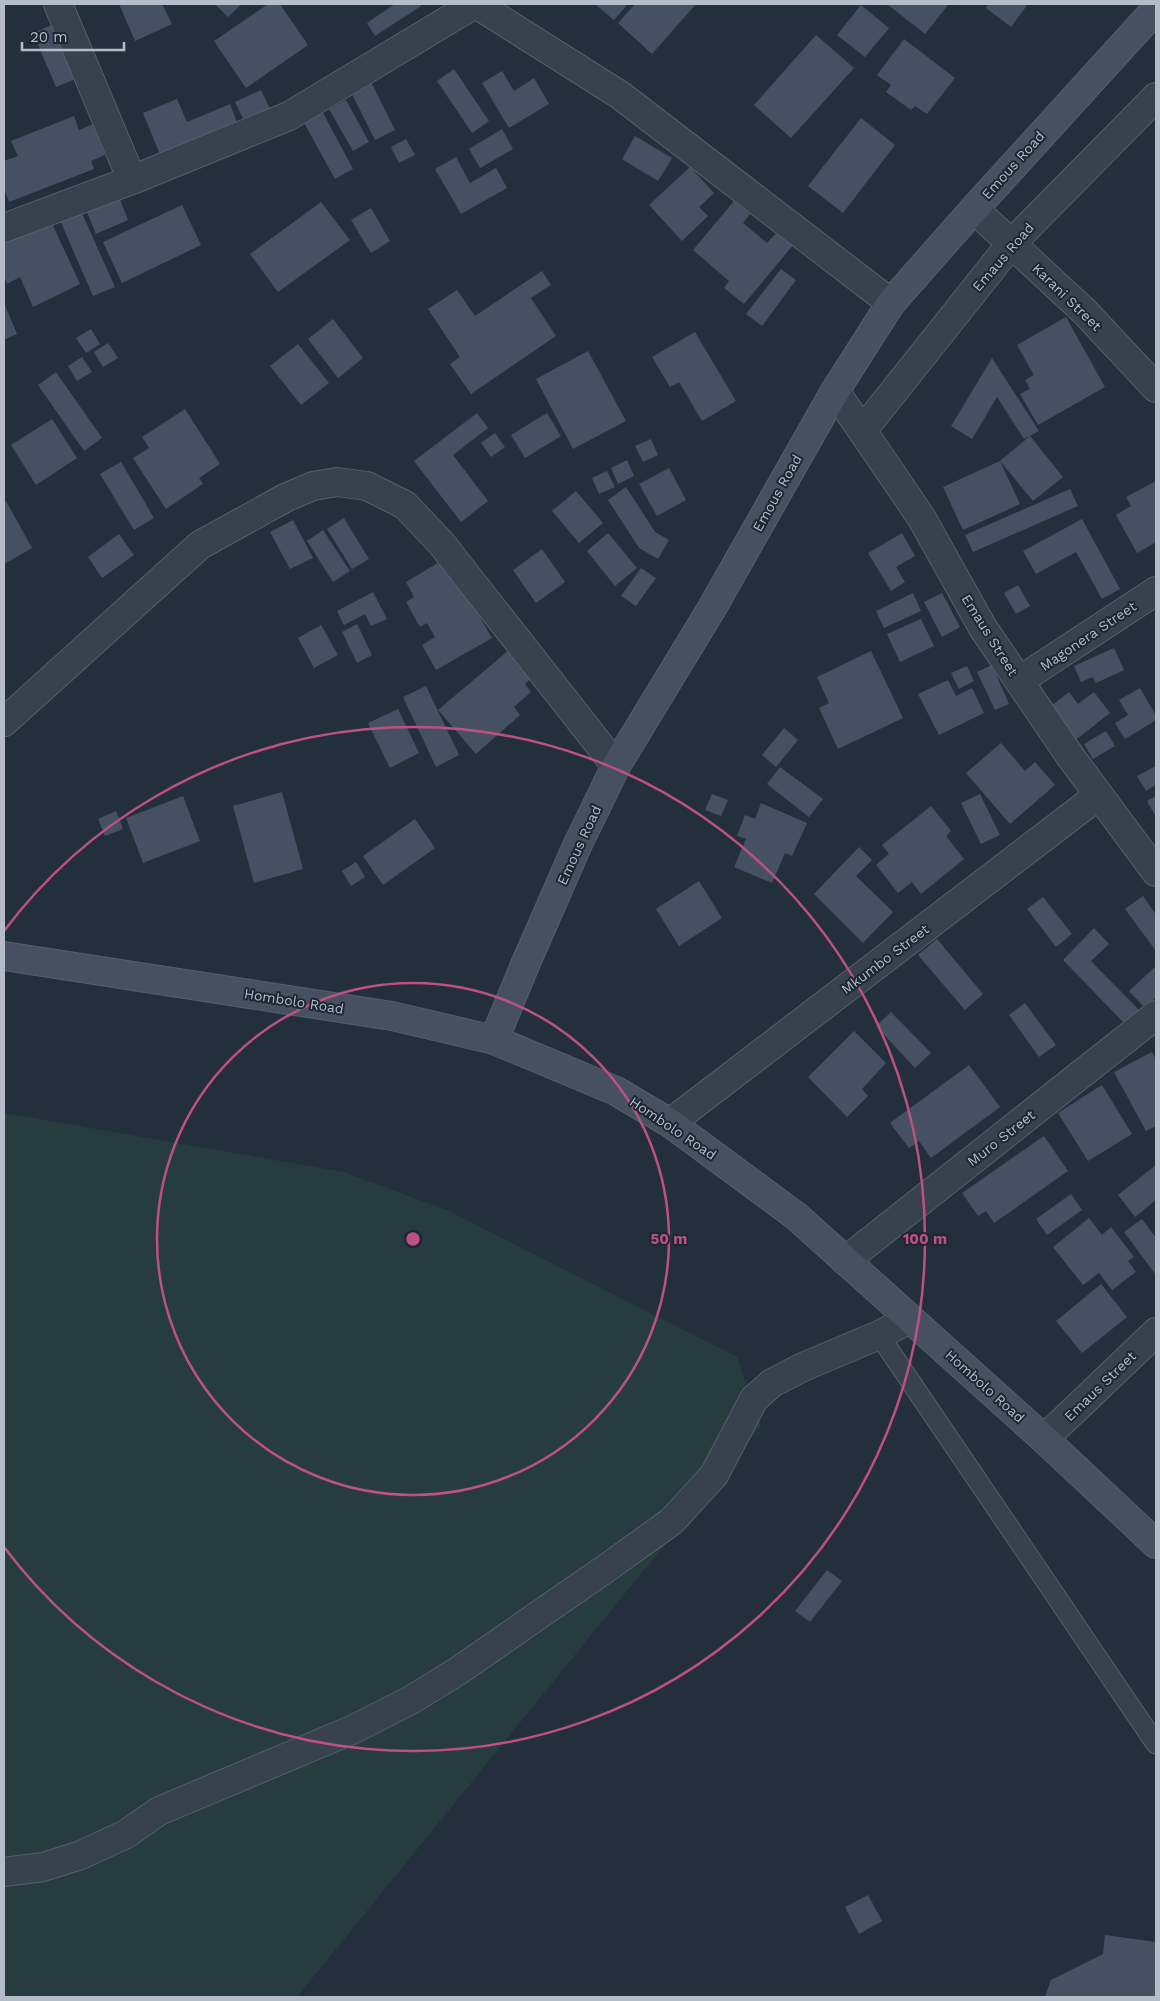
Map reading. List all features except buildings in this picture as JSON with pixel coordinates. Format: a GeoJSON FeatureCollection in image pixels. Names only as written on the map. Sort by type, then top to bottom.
{"type":"FeatureCollection","features":[{"type":"Feature","properties":{"kind":"street"},"geometry":{"type":"LineString","coordinates":[[58,4],[132,180]]}},
{"type":"Feature","properties":{"kind":"street"},"geometry":{"type":"LineString","coordinates":[[4,228],[132,180],[288,116],[476,4],[620,95],[891,303]]}},
{"type":"Feature","properties":{"kind":"street","name":"Emous Road"},"geometry":{"type":"LineString","coordinates":[[494,1040],[577,846],[616,766],[712,608],[835,391],[891,303],[1156,8]]}},
{"type":"Feature","properties":{"kind":"street","name":"Emaus Road"},"geometry":{"type":"LineString","coordinates":[[863,430],[1011,244],[1156,97]]}},
{"type":"Feature","properties":{"kind":"street","name":"Karani Street"},"geometry":{"type":"LineString","coordinates":[[974,209],[1085,312],[1156,388]]}},
{"type":"Feature","properties":{"kind":"street","name":"Emaus Street"},"geometry":{"type":"LineString","coordinates":[[835,391],[921,517],[983,628],[1070,756],[1156,872]]}},
{"type":"Feature","properties":{"kind":"street"},"geometry":{"type":"LineString","coordinates":[[4,722],[200,545],[285,498],[314,486],[337,482],[367,486],[405,505],[441,543],[616,766]]}},
{"type":"Feature","properties":{"kind":"street","name":"Magonera Street"},"geometry":{"type":"LineString","coordinates":[[1020,681],[1156,591]]}},
{"type":"Feature","properties":{"kind":"street","name":"Mkumbo Street"},"geometry":{"type":"LineString","coordinates":[[670,1123],[1099,795]]}},
{"type":"Feature","properties":{"kind":"street","name":"Hombolo Road"},"geometry":{"type":"LineString","coordinates":[[4,956],[392,1016],[494,1040],[616,1091],[670,1123],[796,1216],[1044,1439],[1156,1544]]}},
{"type":"Feature","properties":{"kind":"street","name":"Muro Street"},"geometry":{"type":"LineString","coordinates":[[845,1261],[1156,1015]]}},
{"type":"Feature","properties":{"kind":"street"},"geometry":{"type":"LineString","coordinates":[[4,1872],[43,1867],[81,1855],[126,1834],[158,1811],[354,1730],[411,1700],[465,1666],[672,1521],[714,1475],[754,1399],[772,1383],[803,1366],[879,1335],[910,1319]]}},
{"type":"Feature","properties":{"kind":"street","name":"Emaus Street"},"geometry":{"type":"LineString","coordinates":[[1044,1439],[1156,1332]]}},
{"type":"Feature","properties":{"kind":"lane"},"geometry":{"type":"LineString","coordinates":[[879,1335],[1156,1744]]}},
{"type":"Feature","properties":{"kind":"green space"},"geometry":{"type":"Polygon","coordinates":[[[4,1113],[344,1172],[449,1211],[737,1357],[761,1426],[297,1997],[4,1997],[4,1113]]]}}]}
